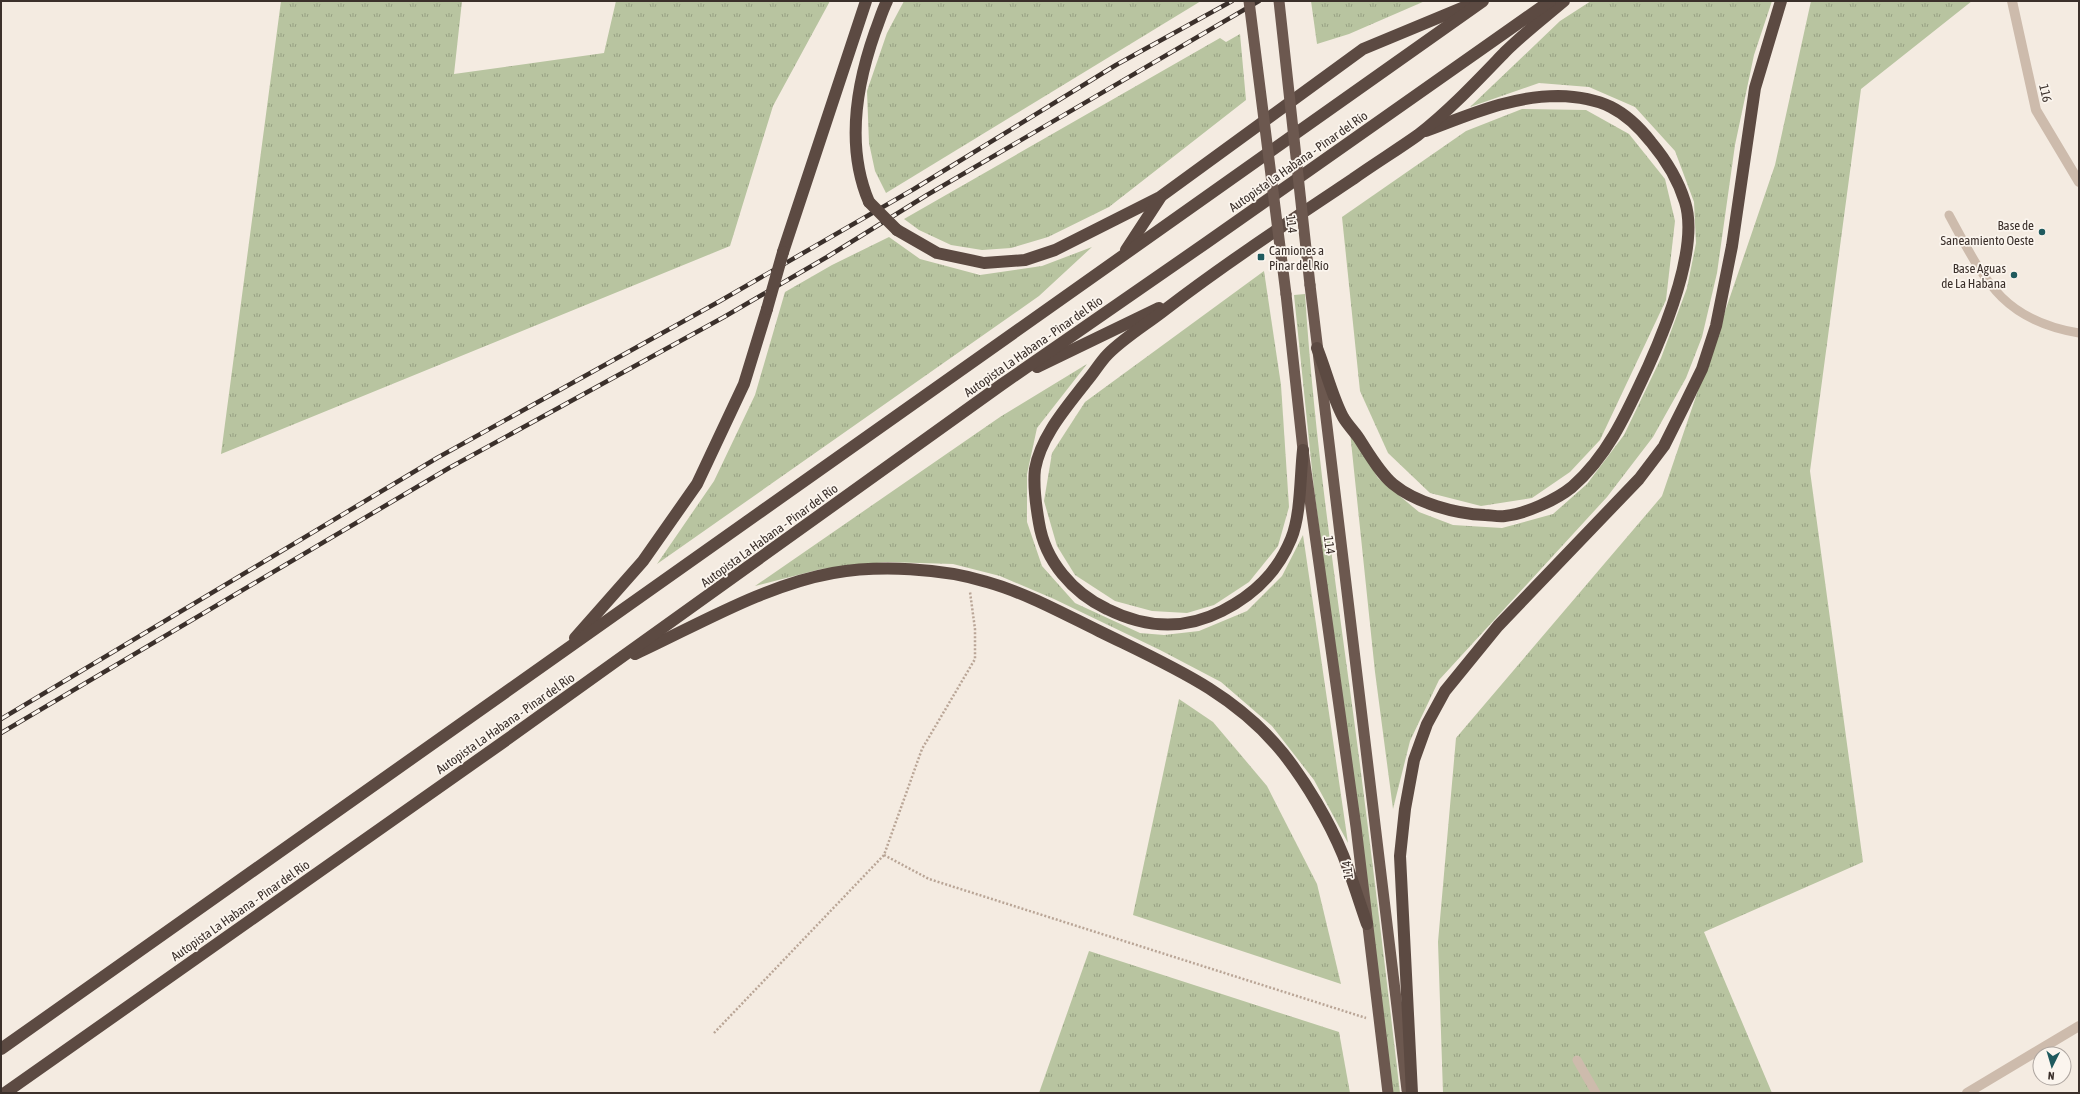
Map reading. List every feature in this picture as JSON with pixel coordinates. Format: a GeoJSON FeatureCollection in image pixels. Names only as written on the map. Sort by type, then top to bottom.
{"type":"FeatureCollection","features":[{"type":"Feature","properties":{"kind":"highway"},"geometry":{"type":"LineString","coordinates":[[560,656],[643,562],[697,484],[744,384],[784,252],[866,1]]}},
{"type":"Feature","properties":{"kind":"highway"},"geometry":{"type":"LineString","coordinates":[[887,1],[868,53],[858,101],[855,154],[863,188],[869,202],[897,230],[938,253],[984,263],[1025,260],[1055,250],[1160,197],[1362,48],[1477,1]]}},
{"type":"Feature","properties":{"kind":"highway","name":"114"},"geometry":{"type":"LineString","coordinates":[[1250,1],[1286,294],[1303,450],[1356,827],[1388,1093]]}},
{"type":"Feature","properties":{"kind":"highway","name":"114"},"geometry":{"type":"LineString","coordinates":[[1279,1],[1317,348],[1407,1093]]}},
{"type":"Feature","properties":{"kind":"highway","name":"Autopista La Habana - Pinar del Río"},"geometry":{"type":"LineString","coordinates":[[1,1049],[560,656],[693,559],[1482,1]]}},
{"type":"Feature","properties":{"kind":"highway","name":"Autopista La Habana - Pinar del Río"},"geometry":{"type":"LineString","coordinates":[[5,1093],[608,667],[1001,385],[1550,1]]}},
{"type":"Feature","properties":{"kind":"highway"},"geometry":{"type":"LineString","coordinates":[[1303,450],[1296,519],[1292,538],[1262,585],[1240,601],[1206,619],[1182,623],[1154,624],[1126,618],[1095,604],[1078,590],[1055,566],[1047,552],[1040,532],[1037,513],[1035,470],[1042,449],[1063,412],[1109,353],[1182,297],[1418,135],[1464,95],[1507,50],[1564,1]]}},
{"type":"Feature","properties":{"kind":"highway"},"geometry":{"type":"LineString","coordinates":[[1412,1093],[1400,856],[1404,809],[1414,760],[1427,724],[1445,691],[1498,626],[1639,479],[1664,446],[1702,369],[1716,326],[1732,246],[1755,88],[1781,1]]}},
{"type":"Feature","properties":{"kind":"highway"},"geometry":{"type":"LineString","coordinates":[[1317,348],[1344,418],[1393,484],[1426,503],[1468,514],[1505,516],[1541,505],[1556,497],[1572,486],[1598,458],[1614,437],[1626,415],[1661,339],[1678,290],[1686,249],[1686,204],[1667,163],[1642,130],[1624,113],[1605,103],[1583,98],[1558,96],[1497,104],[1418,135]]}},
{"type":"Feature","properties":{"kind":"highway"},"geometry":{"type":"LineString","coordinates":[[1122,256],[1160,197]]}},
{"type":"Feature","properties":{"kind":"highway"},"geometry":{"type":"LineString","coordinates":[[1001,385],[1182,297]]}},
{"type":"Feature","properties":{"kind":"highway"},"geometry":{"type":"LineString","coordinates":[[608,667],[755,598],[795,583],[833,573],[899,570],[943,573],[985,581],[1020,593],[1183,672],[1235,704],[1261,728],[1284,754],[1321,811],[1343,854],[1367,924]]}},
{"type":"Feature","properties":{"kind":"street","name":"116"},"geometry":{"type":"LineString","coordinates":[[2012,1],[2036,110],[2079,182]]}},
{"type":"Feature","properties":{"kind":"street"},"geometry":{"type":"LineString","coordinates":[[1967,1093],[2079,1026]]}},
{"type":"Feature","properties":{"kind":"lane"},"geometry":{"type":"LineString","coordinates":[[1949,215],[1977,266],[1999,296],[2030,320],[2057,330],[2079,333]]}},
{"type":"Feature","properties":{"kind":"lane"},"geometry":{"type":"LineString","coordinates":[[1577,1060],[1596,1093]]}},
{"type":"Feature","properties":{"kind":"path"},"geometry":{"type":"LineString","coordinates":[[714,1033],[884,855],[922,749],[975,659],[975,629],[969,578]]}},
{"type":"Feature","properties":{"kind":"path"},"geometry":{"type":"LineString","coordinates":[[884,855],[929,878],[1379,1022]]}},
{"type":"Feature","properties":{"kind":"green space"},"geometry":{"type":"Polygon","coordinates":[[[281,1],[462,1],[454,74],[604,53],[616,1],[830,1],[773,106],[730,246],[221,454],[281,1]]]}},
{"type":"Feature","properties":{"kind":"green space"},"geometry":{"type":"Polygon","coordinates":[[[904,1],[1201,1],[886,193],[875,171],[869,143],[867,91],[887,33],[904,1]]]}},
{"type":"Feature","properties":{"kind":"green space"},"geometry":{"type":"Polygon","coordinates":[[[1311,1],[1425,1],[1349,34],[1317,44],[1311,1]]]}},
{"type":"Feature","properties":{"kind":"green space"},"geometry":{"type":"Polygon","coordinates":[[[1591,1],[1772,1],[1754,55],[1735,145],[1717,273],[1702,337],[1686,378],[1653,437],[1607,497],[1439,680],[1410,741],[1393,809],[1375,672],[1350,432],[1378,478],[1419,512],[1453,525],[1502,528],[1553,514],[1587,484],[1624,435],[1661,358],[1687,288],[1696,243],[1694,202],[1675,151],[1635,107],[1589,87],[1539,83],[1470,107],[1560,21],[1591,1]]]}},
{"type":"Feature","properties":{"kind":"green space"},"geometry":{"type":"Polygon","coordinates":[[[1811,1],[1972,1],[1861,89],[1810,471],[1863,862],[1704,932],[1772,1093],[1443,1093],[1438,942],[1456,738],[1662,496],[1775,165],[1811,1]]]}},
{"type":"Feature","properties":{"kind":"green space"},"geometry":{"type":"Polygon","coordinates":[[[1240,34],[1246,100],[1109,207],[1048,237],[1011,248],[982,250],[951,245],[919,230],[904,219],[1220,38],[1226,42],[1240,34]]]}},
{"type":"Feature","properties":{"kind":"green space"},"geometry":{"type":"Polygon","coordinates":[[[1522,109],[1586,110],[1629,134],[1665,179],[1675,221],[1666,300],[1600,440],[1570,472],[1532,498],[1481,506],[1430,493],[1388,453],[1360,391],[1342,217],[1466,131],[1522,109]]]}},
{"type":"Feature","properties":{"kind":"green space"},"geometry":{"type":"Polygon","coordinates":[[[889,237],[920,259],[980,275],[1042,266],[1092,247],[1039,296],[657,564],[714,481],[755,395],[785,292],[832,265],[889,237]]]}},
{"type":"Feature","properties":{"kind":"green space"},"geometry":{"type":"Polygon","coordinates":[[[1264,271],[1281,385],[1289,507],[1278,546],[1249,582],[1214,605],[1187,613],[1152,611],[1115,601],[1075,575],[1057,546],[1044,501],[1052,453],[1085,402],[1264,271]]]}},
{"type":"Feature","properties":{"kind":"green space"},"geometry":{"type":"Polygon","coordinates":[[[1305,294],[1325,503],[1365,807],[1400,1093],[1393,1093],[1314,489],[1294,295],[1305,294]]]}},
{"type":"Feature","properties":{"kind":"green space"},"geometry":{"type":"Polygon","coordinates":[[[1087,364],[1037,428],[1027,474],[1027,522],[1042,566],[1075,603],[1140,633],[1164,635],[1199,631],[1247,611],[1282,576],[1303,535],[1348,843],[1314,780],[1272,726],[1221,682],[1160,650],[1054,599],[1000,576],[953,564],[886,562],[821,569],[755,586],[1000,417],[1087,364]]]}},
{"type":"Feature","properties":{"kind":"green space"},"geometry":{"type":"Polygon","coordinates":[[[1179,699],[1213,722],[1267,786],[1317,884],[1341,984],[1133,915],[1179,699]]]}},
{"type":"Feature","properties":{"kind":"green space"},"geometry":{"type":"Polygon","coordinates":[[[1089,951],[1339,1032],[1350,1093],[1039,1093],[1089,951]]]}},
{"type":"Feature","properties":{"kind":"railway"},"geometry":{"type":"LineString","coordinates":[[1,719],[437,458],[720,301],[914,189],[1116,65],[1232,1]]}},
{"type":"Feature","properties":{"kind":"railway"},"geometry":{"type":"LineString","coordinates":[[1,733],[449,468],[724,317],[827,257],[927,195],[1259,1]]}},
{"type":"Feature","properties":{"kind":"place","name":"Base de Saneamiento Oeste"},"geometry":{"type":"Point","coordinates":[2042,232]}},
{"type":"Feature","properties":{"kind":"place","name":"Camiones a Pinar del Río"},"geometry":{"type":"Point","coordinates":[1261,257]}},
{"type":"Feature","properties":{"kind":"place","name":"Base Aguas de La Habana"},"geometry":{"type":"Point","coordinates":[2014,275]}}]}
